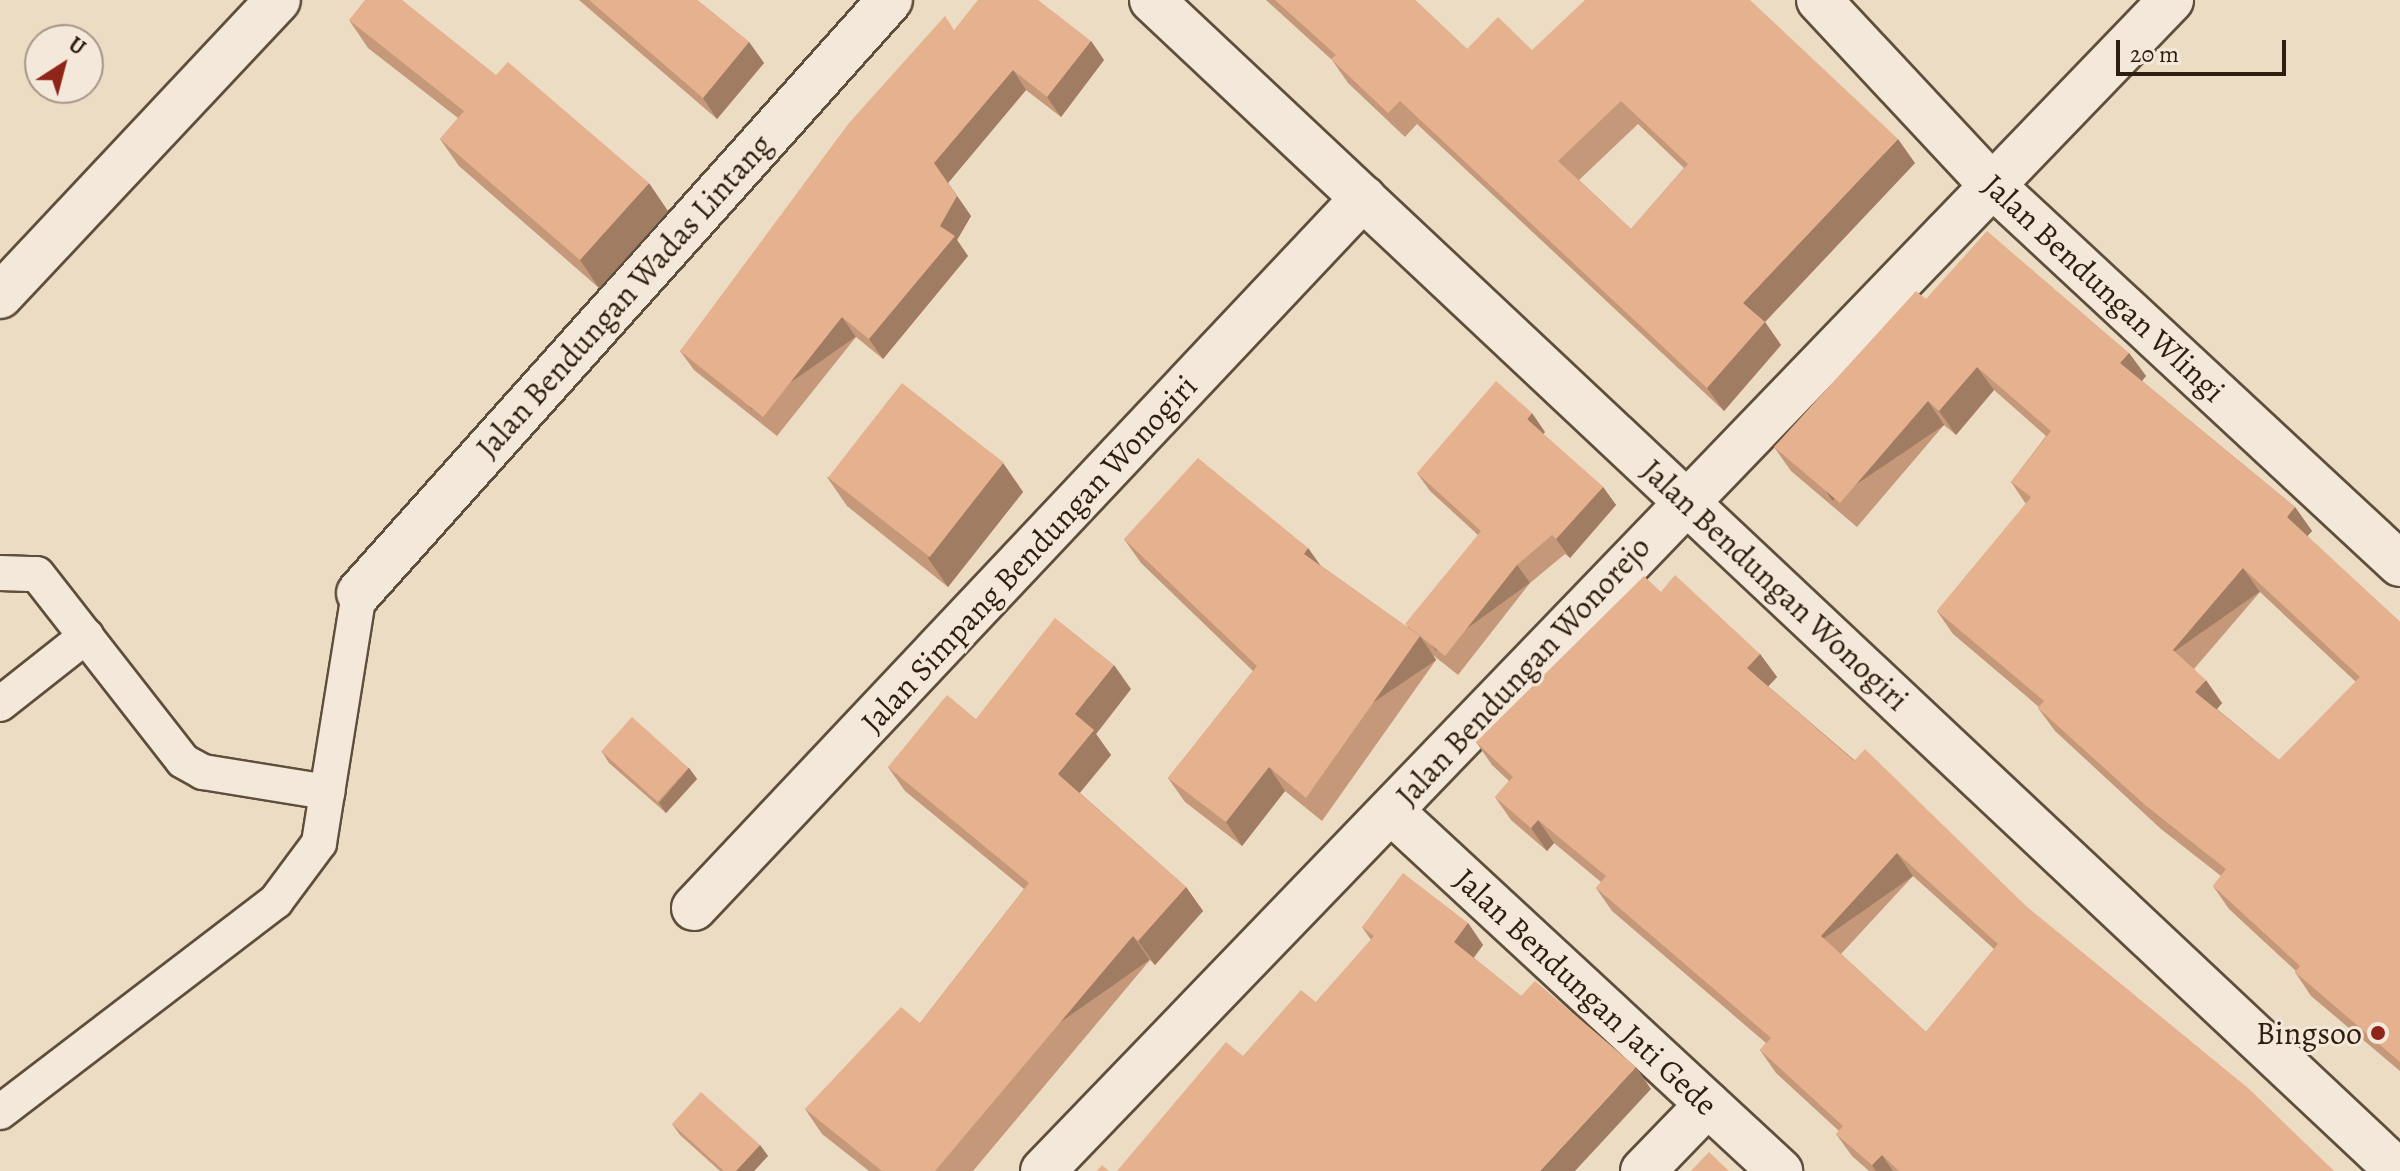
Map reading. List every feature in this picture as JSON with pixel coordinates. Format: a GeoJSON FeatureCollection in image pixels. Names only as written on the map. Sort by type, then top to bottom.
{"type":"FeatureCollection","features":[{"type":"Feature","properties":{"kind":"street"},"geometry":{"type":"LineString","coordinates":[[0,296],[278,0]]}},
{"type":"Feature","properties":{"kind":"street","name":"Jalan Bendungan Wadas Lintang"},"geometry":{"type":"LineString","coordinates":[[359,593],[890,0]]}},
{"type":"Feature","properties":{"kind":"street","name":"Jalan Bendungan Wonogiri"},"geometry":{"type":"LineString","coordinates":[[1152,0],[2398,1171]]}},
{"type":"Feature","properties":{"kind":"street","name":"Jalan Bendungan Wlingi"},"geometry":{"type":"LineString","coordinates":[[1819,0],[1989,182],[2400,564]]}},
{"type":"Feature","properties":{"kind":"street","name":"Jalan Bendungan Wonorejo"},"geometry":{"type":"LineString","coordinates":[[1043,1171],[1392,812],[1684,499],[1989,182],[2171,0]]}},
{"type":"Feature","properties":{"kind":"street","name":"Jalan Simpang Bendungan Wonogiri"},"geometry":{"type":"LineString","coordinates":[[694,908],[1363,198]]}},
{"type":"Feature","properties":{"kind":"street","name":"Jalan Bendungan Jati Gede"},"geometry":{"type":"LineString","coordinates":[[1392,812],[1780,1171]]}},
{"type":"Feature","properties":{"kind":"street"},"geometry":{"type":"LineString","coordinates":[[1643,1171],[1708,1104]]}},
{"type":"Feature","properties":{"kind":"lane"},"geometry":{"type":"LineString","coordinates":[[0,573],[37,574],[183,761],[203,772],[327,792]]}},
{"type":"Feature","properties":{"kind":"lane"},"geometry":{"type":"LineString","coordinates":[[0,1112],[276,901],[319,843],[359,593]]}},
{"type":"Feature","properties":{"kind":"lane"},"geometry":{"type":"LineString","coordinates":[[0,704],[86,636]]}},
{"type":"Feature","properties":{"kind":"building"},"geometry":{"type":"Polygon","coordinates":[[[365,0],[402,0],[496,75],[508,62],[649,183],[580,260],[440,139],[464,111],[349,20],[365,0]]]}},
{"type":"Feature","properties":{"kind":"building"},"geometry":{"type":"Polygon","coordinates":[[[589,0],[697,0],[749,42],[703,98],[589,0]]]}},
{"type":"Feature","properties":{"kind":"building"},"geometry":{"type":"Polygon","coordinates":[[[978,0],[1038,0],[1091,41],[1047,97],[1013,70],[934,163],[957,196],[940,226],[955,236],[869,339],[842,317],[763,417],[680,351],[849,123],[945,16],[954,30],[978,0]]]}},
{"type":"Feature","properties":{"kind":"building"},"geometry":{"type":"Polygon","coordinates":[[[1275,0],[1415,0],[1467,49],[1498,17],[1532,50],[1585,0],[1750,0],[1898,139],[1743,303],[1765,322],[1707,388],[1400,101],[1388,113],[1331,59],[1336,55],[1275,0]],[[1621,101],[1558,161],[1631,229],[1688,164],[1621,101]]]}},
{"type":"Feature","properties":{"kind":"building"},"geometry":{"type":"Polygon","coordinates":[[[1987,231],[2129,353],[2120,363],[2295,507],[2287,517],[2400,622],[2400,1062],[2295,972],[2300,966],[2213,886],[2226,869],[2145,805],[2038,708],[2044,701],[1937,611],[2031,497],[2011,482],[2051,431],[1977,367],[1939,411],[1928,401],[1840,503],[1774,447],[1916,291],[1926,299],[1987,231]],[[2243,568],[2173,650],[2206,680],[2195,692],[2279,760],[2360,677],[2243,568]]]}},
{"type":"Feature","properties":{"kind":"building"},"geometry":{"type":"Polygon","coordinates":[[[1496,381],[1532,413],[1527,419],[1603,487],[1556,539],[1552,535],[1517,565],[1445,656],[1405,624],[1481,531],[1417,473],[1496,381]]]}},
{"type":"Feature","properties":{"kind":"building"},"geometry":{"type":"Polygon","coordinates":[[[902,383],[1004,462],[930,557],[828,478],[902,383]]]}},
{"type":"Feature","properties":{"kind":"building"},"geometry":{"type":"Polygon","coordinates":[[[1198,458],[1308,548],[1304,554],[1420,636],[1306,798],[1269,767],[1226,822],[1168,778],[1257,666],[1124,539],[1198,458]]]}},
{"type":"Feature","properties":{"kind":"building"},"geometry":{"type":"Polygon","coordinates":[[[1675,575],[1760,654],[1747,668],[1854,761],[1865,749],[2026,906],[2248,1088],[2334,1171],[1899,1171],[1882,1155],[1872,1165],[1836,1134],[1843,1126],[1760,1050],[1771,1038],[1596,888],[1606,876],[1538,820],[1531,828],[1495,797],[1513,777],[1476,742],[1644,576],[1661,592],[1675,575]],[[1897,853],[1821,936],[1926,1032],[1998,944],[1897,853]]]}},
{"type":"Feature","properties":{"kind":"building"},"geometry":{"type":"Polygon","coordinates":[[[1055,618],[1114,665],[1075,714],[1094,730],[1058,774],[1186,887],[1138,941],[1133,936],[935,1171],[882,1171],[805,1109],[901,1007],[920,1023],[1029,883],[888,767],[947,695],[976,719],[1055,618]]]}},
{"type":"Feature","properties":{"kind":"building"},"geometry":{"type":"Polygon","coordinates":[[[632,717],[688,768],[658,802],[601,751],[632,717]]]}},
{"type":"Feature","properties":{"kind":"building"},"geometry":{"type":"Polygon","coordinates":[[[1403,873],[1468,923],[1454,942],[1521,996],[1535,981],[1636,1067],[1540,1171],[1117,1171],[1226,1042],[1243,1056],[1301,990],[1316,1002],[1374,936],[1362,927],[1403,873]]]}},
{"type":"Feature","properties":{"kind":"building"},"geometry":{"type":"Polygon","coordinates":[[[701,1092],[760,1145],[736,1171],[724,1171],[672,1124],[701,1092]]]}},
{"type":"Feature","properties":{"kind":"building"},"geometry":{"type":"Polygon","coordinates":[[[1709,1152],[1729,1171],[1691,1171],[1709,1152]]]}},
{"type":"Feature","properties":{"kind":"place","name":"Bingsoo"},"geometry":{"type":"Point","coordinates":[2378,1033]}}]}
